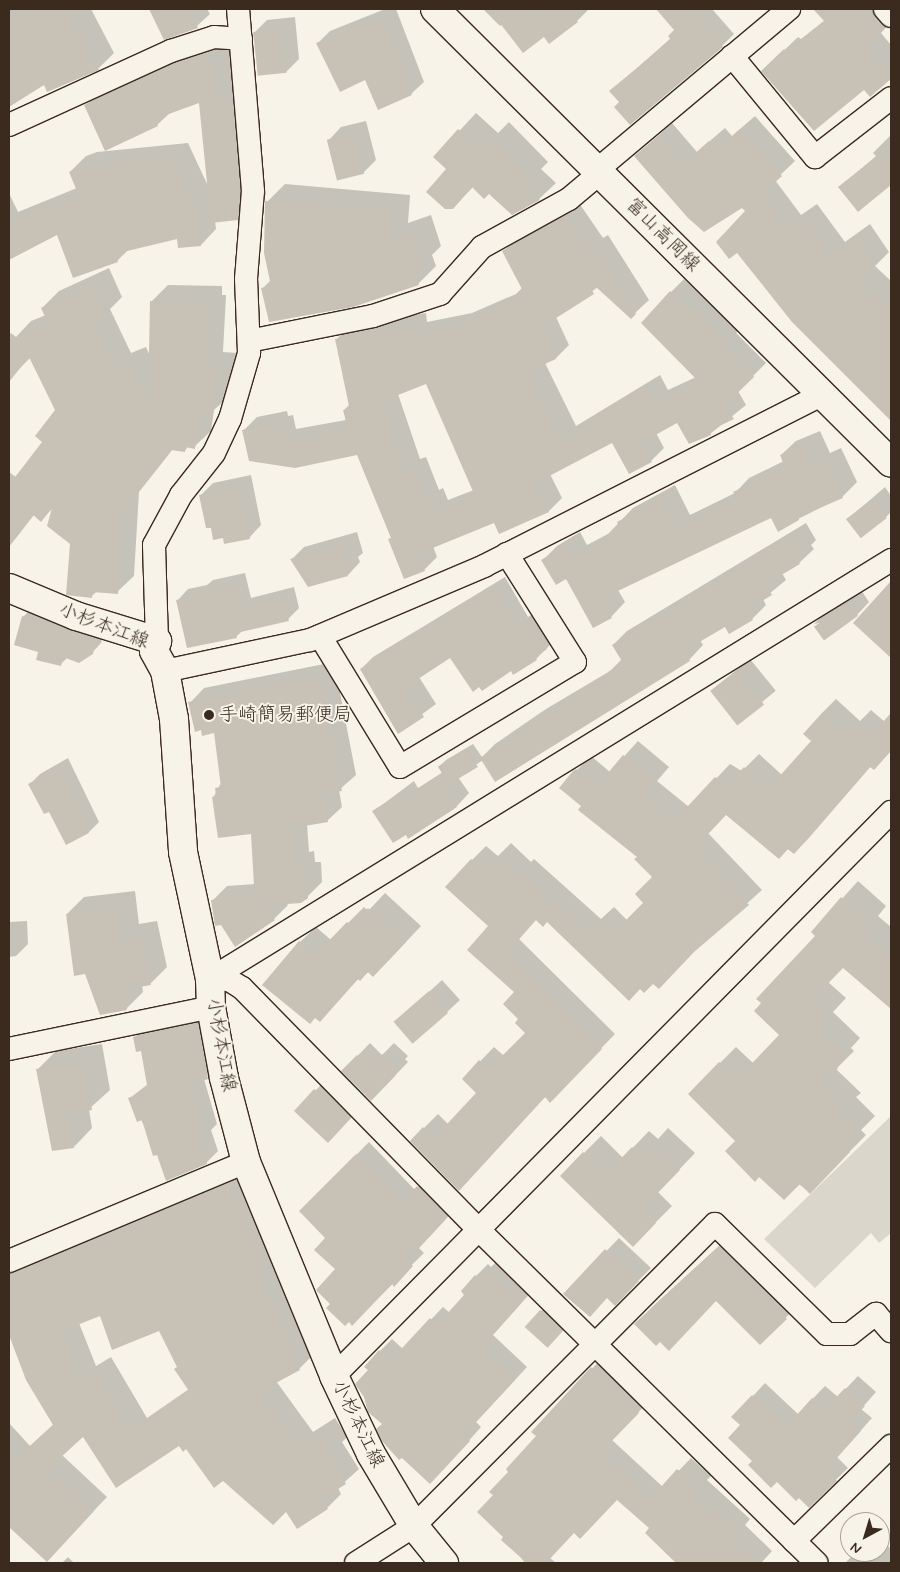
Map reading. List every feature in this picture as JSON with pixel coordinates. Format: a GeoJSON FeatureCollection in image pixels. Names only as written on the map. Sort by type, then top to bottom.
{"type":"FeatureCollection","features":[{"type":"Feature","properties":{"kind":"main road","name":"富山高岡線"},"geometry":{"type":"LineString","coordinates":[[435,9],[891,463]]}},
{"type":"Feature","properties":{"kind":"main road","name":"小杉本江線"},"geometry":{"type":"LineString","coordinates":[[9,588],[76,616],[157,641],[154,651],[165,671],[174,718],[183,852],[210,979],[211,1007],[224,1078],[246,1162],[334,1376],[371,1454],[414,1526],[444,1563]]}},
{"type":"Feature","properties":{"kind":"street"},"geometry":{"type":"LineString","coordinates":[[157,641],[154,544],[181,495],[214,453],[230,419],[249,353],[246,280],[253,191],[238,9]]}},
{"type":"Feature","properties":{"kind":"street"},"geometry":{"type":"LineString","coordinates":[[248,340],[372,316],[440,294],[482,247],[568,199],[732,56],[789,9]]}},
{"type":"Feature","properties":{"kind":"street"},"geometry":{"type":"LineString","coordinates":[[885,9],[891,16]]}},
{"type":"Feature","properties":{"kind":"street"},"geometry":{"type":"LineString","coordinates":[[9,125],[171,51],[214,37],[241,40]]}},
{"type":"Feature","properties":{"kind":"street"},"geometry":{"type":"LineString","coordinates":[[732,56],[815,157],[891,98]]}},
{"type":"Feature","properties":{"kind":"street"},"geometry":{"type":"LineString","coordinates":[[165,671],[320,636],[507,554],[823,394]]}},
{"type":"Feature","properties":{"kind":"street"},"geometry":{"type":"LineString","coordinates":[[320,636],[400,767],[575,662],[507,554]]}},
{"type":"Feature","properties":{"kind":"street"},"geometry":{"type":"LineString","coordinates":[[210,979],[891,560]]}},
{"type":"Feature","properties":{"kind":"street"},"geometry":{"type":"LineString","coordinates":[[334,1376],[891,812]]}},
{"type":"Feature","properties":{"kind":"street"},"geometry":{"type":"LineString","coordinates":[[210,979],[228,980],[242,988],[479,1230],[817,1563]]}},
{"type":"Feature","properties":{"kind":"street"},"geometry":{"type":"LineString","coordinates":[[9,1049],[211,1007]]}},
{"type":"Feature","properties":{"kind":"street"},"geometry":{"type":"LineString","coordinates":[[9,1261],[246,1162]]}},
{"type":"Feature","properties":{"kind":"street"},"geometry":{"type":"LineString","coordinates":[[356,1563],[414,1526],[715,1224],[827,1334],[850,1334],[884,1308],[891,1331]]}},
{"type":"Feature","properties":{"kind":"street"},"geometry":{"type":"LineString","coordinates":[[794,1541],[891,1446]]}},
{"type":"Feature","properties":{"kind":"shaded area"},"geometry":{"type":"Polygon","coordinates":[[[891,1116],[891,1233],[879,1243],[871,1233],[815,1288],[764,1239],[891,1116]]]}},
{"type":"Feature","properties":{"kind":"building"},"geometry":{"type":"Polygon","coordinates":[[[33,9],[67,9],[99,70],[47,92],[44,85],[9,107],[9,21],[33,9]]]}},
{"type":"Feature","properties":{"kind":"building"},"geometry":{"type":"Polygon","coordinates":[[[149,9],[189,9],[198,28],[164,40],[149,9]]]}},
{"type":"Feature","properties":{"kind":"building"},"geometry":{"type":"Polygon","coordinates":[[[489,9],[518,9],[529,20],[543,9],[567,9],[578,22],[549,44],[544,37],[523,53],[489,9]]]}},
{"type":"Feature","properties":{"kind":"building"},"geometry":{"type":"Polygon","coordinates":[[[656,9],[690,9],[723,47],[630,125],[614,107],[619,102],[609,91],[671,40],[668,36],[674,30],[656,9]]]}},
{"type":"Feature","properties":{"kind":"building"},"geometry":{"type":"Polygon","coordinates":[[[813,9],[859,9],[880,35],[867,46],[891,75],[891,79],[870,97],[864,90],[814,131],[761,71],[784,49],[787,52],[825,22],[813,9]]]}},
{"type":"Feature","properties":{"kind":"building"},"geometry":{"type":"Polygon","coordinates":[[[382,17],[412,95],[378,110],[365,80],[340,92],[316,43],[382,17]]]}},
{"type":"Feature","properties":{"kind":"building"},"geometry":{"type":"Polygon","coordinates":[[[282,29],[287,73],[258,76],[253,32],[282,29]]]}},
{"type":"Feature","properties":{"kind":"building"},"geometry":{"type":"Polygon","coordinates":[[[207,53],[224,103],[233,102],[240,191],[238,220],[211,223],[199,103],[155,119],[158,126],[105,151],[84,105],[176,63],[207,53]]]}},
{"type":"Feature","properties":{"kind":"building"},"geometry":{"type":"Polygon","coordinates":[[[458,129],[481,149],[491,138],[512,156],[509,158],[532,179],[526,187],[540,200],[512,215],[489,194],[484,199],[472,187],[453,209],[445,209],[426,192],[446,169],[433,157],[458,129]]]}},
{"type":"Feature","properties":{"kind":"building"},"geometry":{"type":"Polygon","coordinates":[[[740,129],[782,176],[761,195],[786,229],[802,218],[830,255],[855,238],[875,267],[858,279],[891,310],[891,421],[792,322],[737,253],[729,259],[716,242],[745,211],[742,208],[704,232],[688,218],[634,156],[657,137],[682,165],[709,141],[717,150],[740,129]]]}},
{"type":"Feature","properties":{"kind":"building"},"geometry":{"type":"Polygon","coordinates":[[[354,133],[364,174],[337,181],[327,140],[354,133]]]}},
{"type":"Feature","properties":{"kind":"building"},"geometry":{"type":"Polygon","coordinates":[[[891,145],[891,185],[858,212],[838,187],[891,145]]]}},
{"type":"Feature","properties":{"kind":"building"},"geometry":{"type":"Polygon","coordinates":[[[173,158],[198,213],[201,246],[178,248],[177,239],[115,254],[118,262],[73,278],[57,235],[9,260],[9,223],[79,196],[69,172],[80,167],[173,158]]]}},
{"type":"Feature","properties":{"kind":"building"},"geometry":{"type":"Polygon","coordinates":[[[265,201],[393,212],[391,240],[413,232],[424,265],[413,269],[419,285],[353,307],[269,322],[261,288],[271,286],[264,253],[265,201]]]}},
{"type":"Feature","properties":{"kind":"building"},"geometry":{"type":"Polygon","coordinates":[[[566,216],[589,251],[594,247],[636,314],[631,319],[584,276],[594,294],[542,327],[556,359],[529,371],[562,439],[599,420],[596,415],[646,387],[655,402],[699,382],[641,323],[670,291],[727,343],[724,347],[754,377],[725,405],[734,419],[709,431],[711,435],[689,444],[677,423],[641,443],[652,462],[629,474],[612,443],[536,483],[549,512],[499,534],[494,523],[418,554],[425,571],[404,579],[388,539],[391,538],[357,455],[295,468],[249,461],[242,430],[274,424],[275,428],[280,427],[283,442],[348,429],[343,410],[358,407],[349,406],[335,339],[413,326],[415,335],[458,326],[510,303],[509,299],[524,293],[502,251],[566,216]],[[426,384],[383,401],[407,472],[412,469],[426,502],[430,500],[435,512],[475,496],[426,384]]]}},
{"type":"Feature","properties":{"kind":"building"},"geometry":{"type":"Polygon","coordinates":[[[92,284],[107,315],[92,322],[114,369],[129,362],[148,403],[150,301],[206,303],[206,311],[210,311],[207,368],[222,369],[219,390],[213,389],[210,416],[200,415],[195,449],[186,447],[185,452],[171,450],[123,510],[118,594],[92,592],[92,598],[66,595],[70,544],[47,526],[52,508],[41,522],[32,514],[9,544],[9,485],[42,442],[35,436],[55,410],[29,357],[9,382],[9,341],[48,323],[41,308],[92,284]]]}},
{"type":"Feature","properties":{"kind":"building"},"geometry":{"type":"Polygon","coordinates":[[[806,444],[815,466],[827,461],[843,498],[798,517],[799,520],[778,532],[771,518],[601,599],[612,618],[593,628],[566,579],[556,585],[541,560],[565,546],[572,558],[607,541],[605,536],[620,528],[617,522],[660,499],[676,529],[737,498],[733,492],[781,469],[784,465],[780,455],[806,444]]]}},
{"type":"Feature","properties":{"kind":"building"},"geometry":{"type":"Polygon","coordinates":[[[239,487],[250,539],[224,544],[223,538],[213,540],[211,528],[206,528],[199,495],[239,487]]]}},
{"type":"Feature","properties":{"kind":"building"},"geometry":{"type":"Polygon","coordinates":[[[872,499],[887,518],[861,538],[846,519],[872,499]]]}},
{"type":"Feature","properties":{"kind":"building"},"geometry":{"type":"Polygon","coordinates":[[[791,536],[802,555],[797,559],[800,564],[766,584],[772,595],[747,610],[753,620],[729,634],[725,627],[684,651],[690,661],[495,782],[480,758],[532,725],[531,723],[610,676],[608,672],[623,663],[612,645],[791,536]]]}},
{"type":"Feature","properties":{"kind":"building"},"geometry":{"type":"Polygon","coordinates":[[[345,544],[351,566],[346,568],[348,576],[308,587],[290,559],[345,544]]]}},
{"type":"Feature","properties":{"kind":"building"},"geometry":{"type":"Polygon","coordinates":[[[891,581],[891,658],[853,623],[891,581]]]}},
{"type":"Feature","properties":{"kind":"building"},"geometry":{"type":"Polygon","coordinates":[[[234,584],[240,608],[283,597],[289,621],[236,633],[237,638],[187,648],[176,600],[201,595],[200,591],[234,584]]]}},
{"type":"Feature","properties":{"kind":"building"},"geometry":{"type":"Polygon","coordinates":[[[493,588],[516,628],[529,620],[547,649],[535,657],[537,660],[513,675],[511,671],[482,691],[479,687],[473,692],[450,658],[406,687],[424,717],[398,734],[360,669],[493,588]]]}},
{"type":"Feature","properties":{"kind":"building"},"geometry":{"type":"Polygon","coordinates":[[[848,602],[858,616],[824,640],[814,627],[848,602]]]}},
{"type":"Feature","properties":{"kind":"building"},"geometry":{"type":"Polygon","coordinates":[[[22,616],[96,640],[93,654],[79,663],[63,657],[61,666],[36,660],[38,652],[14,645],[22,616]]]}},
{"type":"Feature","properties":{"kind":"building"},"geometry":{"type":"Polygon","coordinates":[[[737,670],[764,705],[737,726],[710,691],[737,670]]]}},
{"type":"Feature","properties":{"kind":"building"},"geometry":{"type":"Polygon","coordinates":[[[320,676],[342,791],[324,794],[328,822],[293,828],[295,865],[300,865],[301,876],[307,876],[308,898],[301,903],[259,906],[275,920],[235,947],[221,925],[215,926],[211,900],[249,897],[255,903],[251,834],[218,838],[212,797],[216,796],[215,788],[221,787],[214,733],[202,736],[201,730],[195,732],[188,702],[320,676]]]}},
{"type":"Feature","properties":{"kind":"building"},"geometry":{"type":"Polygon","coordinates":[[[822,713],[846,735],[856,723],[870,736],[891,713],[891,751],[874,770],[870,767],[794,854],[788,849],[779,859],[726,815],[695,848],[749,905],[694,952],[659,989],[653,984],[644,993],[640,989],[629,1001],[547,922],[543,927],[536,920],[506,954],[602,1049],[550,1103],[545,1097],[459,1191],[410,1141],[423,1127],[434,1138],[476,1093],[462,1079],[479,1060],[489,1069],[525,1033],[515,1023],[518,1019],[503,1004],[514,992],[467,950],[488,926],[445,887],[471,859],[484,870],[496,856],[516,875],[519,872],[587,932],[599,920],[613,933],[643,903],[635,894],[652,877],[634,859],[637,857],[578,810],[581,806],[559,788],[573,771],[576,769],[597,786],[623,755],[656,782],[644,796],[674,821],[715,777],[728,784],[744,767],[768,789],[811,741],[803,734],[822,713]]]}},
{"type":"Feature","properties":{"kind":"building"},"geometry":{"type":"Polygon","coordinates":[[[467,749],[478,767],[449,785],[438,767],[467,749]]]}},
{"type":"Feature","properties":{"kind":"building"},"geometry":{"type":"Polygon","coordinates":[[[58,768],[89,833],[66,845],[49,812],[44,814],[28,784],[58,768]]]}},
{"type":"Feature","properties":{"kind":"building"},"geometry":{"type":"Polygon","coordinates":[[[439,778],[457,807],[408,839],[406,835],[393,843],[372,811],[401,793],[405,800],[439,778]]]}},
{"type":"Feature","properties":{"kind":"building"},"geometry":{"type":"Polygon","coordinates":[[[841,897],[871,923],[863,932],[891,957],[891,1009],[843,968],[813,999],[831,1015],[818,1029],[845,1055],[835,1065],[838,1068],[821,1086],[846,1109],[841,1114],[860,1132],[846,1147],[850,1152],[810,1194],[800,1184],[784,1200],[759,1177],[755,1182],[725,1151],[735,1141],[688,1094],[719,1062],[737,1079],[779,1035],[754,1011],[761,1003],[756,999],[815,936],[811,932],[841,897]]]}},
{"type":"Feature","properties":{"kind":"building"},"geometry":{"type":"Polygon","coordinates":[[[118,908],[122,941],[140,937],[151,985],[123,990],[127,1010],[100,1015],[85,974],[74,976],[66,914],[118,908]]]}},
{"type":"Feature","properties":{"kind":"building"},"geometry":{"type":"Polygon","coordinates":[[[368,908],[406,942],[373,977],[368,972],[360,981],[358,979],[320,1022],[315,1018],[310,1024],[262,985],[299,941],[315,955],[347,922],[352,926],[368,908]]]}},
{"type":"Feature","properties":{"kind":"building"},"geometry":{"type":"Polygon","coordinates":[[[429,991],[448,1013],[413,1044],[394,1022],[429,991]]]}},
{"type":"Feature","properties":{"kind":"building"},"geometry":{"type":"Polygon","coordinates":[[[193,1024],[208,1079],[191,1084],[206,1137],[198,1139],[207,1164],[166,1181],[157,1155],[153,1156],[142,1120],[137,1122],[128,1098],[148,1091],[141,1051],[136,1052],[133,1037],[193,1024]]]}},
{"type":"Feature","properties":{"kind":"building"},"geometry":{"type":"Polygon","coordinates":[[[381,1054],[396,1069],[393,1073],[396,1075],[371,1101],[341,1071],[357,1055],[369,1066],[381,1054]]]}},
{"type":"Feature","properties":{"kind":"building"},"geometry":{"type":"Polygon","coordinates":[[[84,1062],[92,1110],[69,1113],[74,1148],[52,1151],[36,1069],[84,1062]]]}},
{"type":"Feature","properties":{"kind":"building"},"geometry":{"type":"Polygon","coordinates":[[[314,1089],[320,1094],[323,1090],[351,1118],[328,1143],[294,1111],[314,1089]]]}},
{"type":"Feature","properties":{"kind":"building"},"geometry":{"type":"Polygon","coordinates":[[[651,1144],[680,1170],[642,1209],[656,1223],[633,1247],[560,1176],[583,1152],[606,1174],[632,1147],[641,1155],[651,1144]]]}},
{"type":"Feature","properties":{"kind":"building"},"geometry":{"type":"Polygon","coordinates":[[[356,1154],[403,1202],[417,1186],[440,1209],[437,1212],[445,1220],[407,1261],[413,1266],[394,1287],[392,1284],[352,1326],[349,1322],[345,1326],[326,1308],[330,1304],[316,1290],[335,1269],[314,1250],[325,1238],[299,1211],[356,1154]]]}},
{"type":"Feature","properties":{"kind":"building"},"geometry":{"type":"Polygon","coordinates":[[[230,1183],[265,1270],[256,1274],[294,1346],[288,1349],[300,1370],[259,1392],[299,1446],[321,1431],[334,1452],[328,1456],[346,1484],[322,1499],[328,1509],[297,1529],[286,1512],[273,1525],[223,1481],[214,1488],[186,1449],[183,1452],[179,1446],[116,1488],[83,1437],[48,1469],[94,1511],[47,1562],[9,1527],[9,1465],[53,1425],[26,1380],[9,1335],[9,1274],[137,1227],[135,1223],[230,1183]],[[100,1316],[62,1331],[81,1379],[96,1370],[133,1431],[189,1391],[174,1369],[177,1367],[159,1331],[112,1350],[100,1316]]]}},
{"type":"Feature","properties":{"kind":"building"},"geometry":{"type":"Polygon","coordinates":[[[605,1249],[639,1281],[615,1306],[607,1298],[590,1317],[563,1294],[605,1249]]]}},
{"type":"Feature","properties":{"kind":"building"},"geometry":{"type":"Polygon","coordinates":[[[716,1249],[787,1319],[760,1345],[716,1301],[669,1351],[660,1342],[656,1346],[634,1324],[716,1249]]]}},
{"type":"Feature","properties":{"kind":"building"},"geometry":{"type":"Polygon","coordinates":[[[487,1270],[522,1302],[481,1348],[515,1380],[464,1435],[470,1441],[430,1484],[402,1458],[399,1460],[382,1441],[376,1429],[382,1424],[368,1412],[364,1397],[355,1384],[368,1370],[364,1367],[379,1350],[390,1361],[430,1318],[437,1325],[464,1295],[461,1291],[475,1275],[479,1279],[487,1270]]]}},
{"type":"Feature","properties":{"kind":"building"},"geometry":{"type":"Polygon","coordinates":[[[540,1310],[563,1331],[548,1348],[525,1327],[540,1310]]]}},
{"type":"Feature","properties":{"kind":"building"},"geometry":{"type":"Polygon","coordinates":[[[591,1367],[639,1413],[600,1453],[650,1499],[677,1469],[699,1489],[696,1493],[738,1532],[733,1538],[759,1563],[676,1563],[645,1533],[649,1528],[617,1500],[580,1539],[574,1533],[546,1563],[527,1563],[501,1540],[503,1537],[477,1512],[493,1495],[489,1492],[508,1472],[506,1469],[536,1436],[531,1432],[591,1367]]]}},
{"type":"Feature","properties":{"kind":"building"},"geometry":{"type":"Polygon","coordinates":[[[845,1388],[865,1406],[850,1422],[861,1431],[826,1470],[837,1481],[809,1508],[799,1498],[796,1501],[777,1482],[771,1488],[748,1465],[752,1461],[728,1438],[740,1425],[731,1417],[752,1395],[786,1427],[812,1398],[825,1409],[845,1388]]]}},
{"type":"Feature","properties":{"kind":"place","name":"手崎簡易郵便局"},"geometry":{"type":"Point","coordinates":[209,715]}}]}
